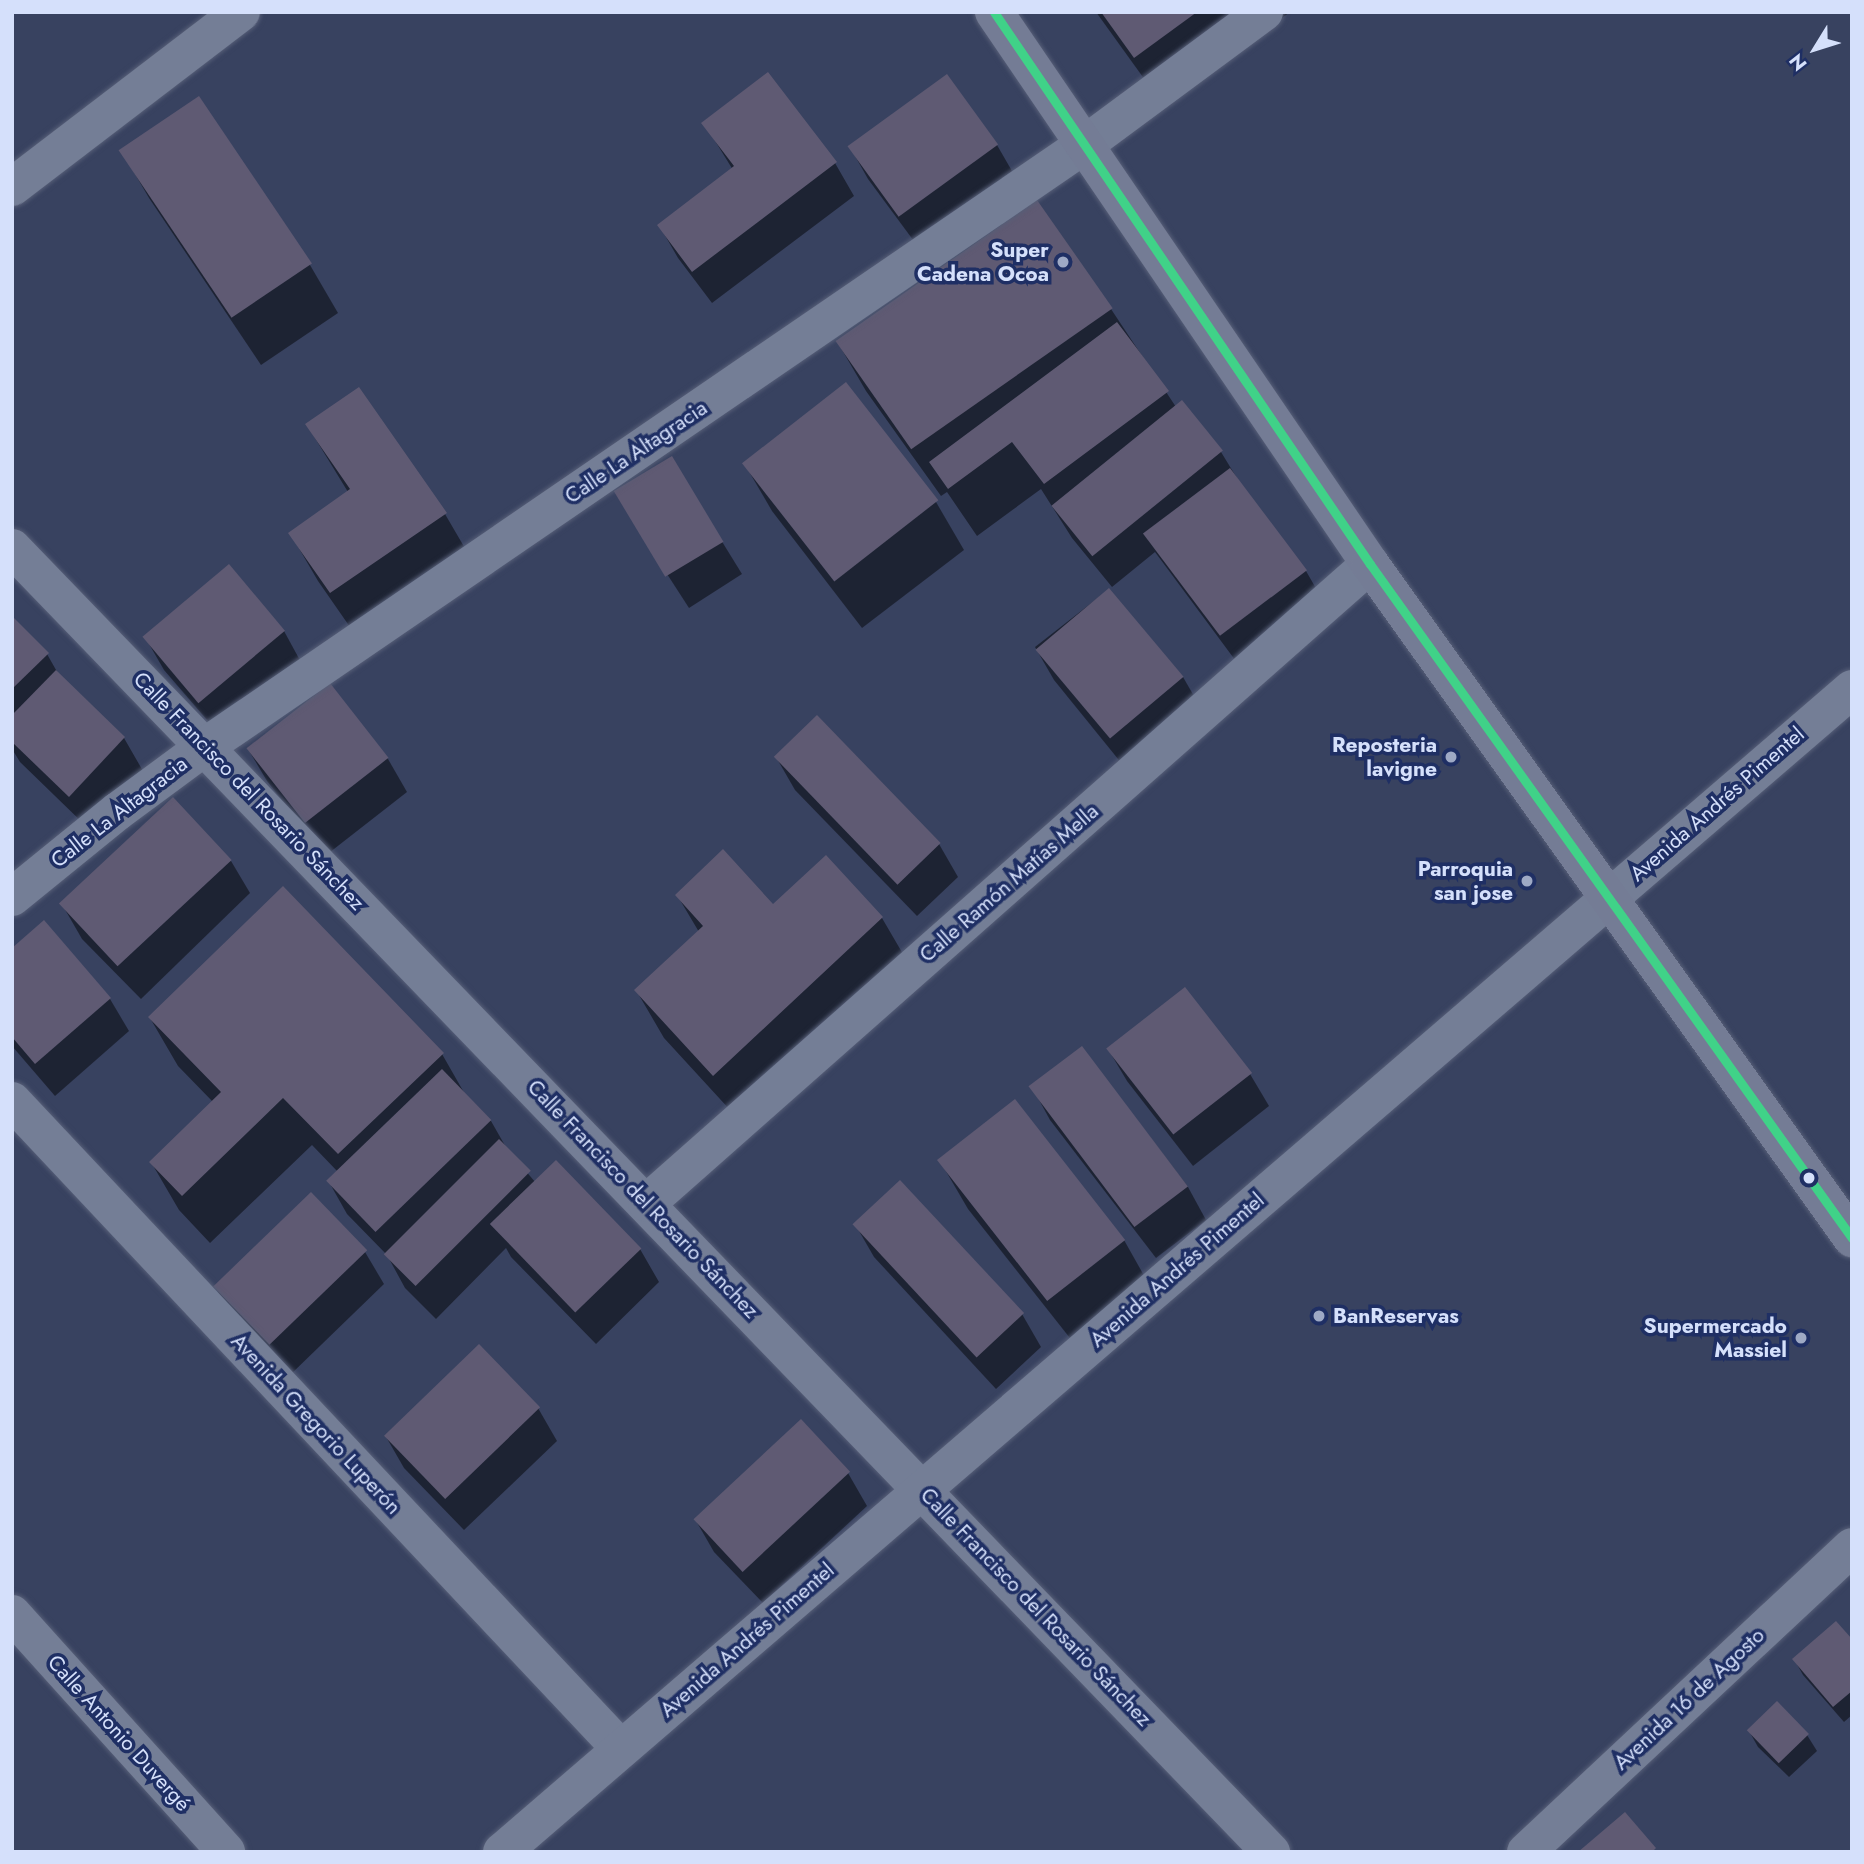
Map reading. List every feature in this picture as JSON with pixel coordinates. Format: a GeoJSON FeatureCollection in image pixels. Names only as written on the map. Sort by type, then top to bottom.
{"type":"FeatureCollection","features":[{"type":"Feature","properties":{"kind":"main road"},"geometry":{"type":"LineString","coordinates":[[994,12],[1370,564],[1852,1238]]}},
{"type":"Feature","properties":{"kind":"street"},"geometry":{"type":"LineString","coordinates":[[12,187],[241,12]]}},
{"type":"Feature","properties":{"kind":"street","name":"Calle La Altagracia"},"geometry":{"type":"LineString","coordinates":[[12,897],[118,811],[206,746],[1084,145],[1264,12]]}},
{"type":"Feature","properties":{"kind":"street","name":"Calle Francisco del Rosario Sánchez"},"geometry":{"type":"LineString","coordinates":[[12,548],[1271,1852]]}},
{"type":"Feature","properties":{"kind":"street","name":"Calle Ramón Matías Mella"},"geometry":{"type":"LineString","coordinates":[[647,1203],[1370,564]]}},
{"type":"Feature","properties":{"kind":"street","name":"Avenida Andrés Pimentel"},"geometry":{"type":"LineString","coordinates":[[502,1852],[1852,689]]}},
{"type":"Feature","properties":{"kind":"street","name":"Avenida Gregorio Luperón"},"geometry":{"type":"LineString","coordinates":[[12,1101],[620,1748]]}},
{"type":"Feature","properties":{"kind":"street","name":"Avenida 16 de Agosto"},"geometry":{"type":"LineString","coordinates":[[1526,1852],[1852,1547]]}},
{"type":"Feature","properties":{"kind":"street","name":"Calle Antonio Duvergé"},"geometry":{"type":"LineString","coordinates":[[12,1614],[226,1852]]}},
{"type":"Feature","properties":{"kind":"building"},"geometry":{"type":"Polygon","coordinates":[[[1101,12],[1197,12],[1134,58],[1101,12]]]}},
{"type":"Feature","properties":{"kind":"building"},"geometry":{"type":"Polygon","coordinates":[[[768,72],[837,162],[692,272],[657,225],[734,166],[701,123],[768,72]]]}},
{"type":"Feature","properties":{"kind":"building"},"geometry":{"type":"Polygon","coordinates":[[[947,74],[998,144],[899,217],[847,146],[947,74]]]}},
{"type":"Feature","properties":{"kind":"building"},"geometry":{"type":"Polygon","coordinates":[[[199,96],[312,263],[232,318],[119,150],[199,96]]]}},
{"type":"Feature","properties":{"kind":"building"},"geometry":{"type":"Polygon","coordinates":[[[1037,200],[1113,308],[911,449],[835,341],[1037,200]]]}},
{"type":"Feature","properties":{"kind":"building"},"geometry":{"type":"Polygon","coordinates":[[[1117,322],[1169,391],[1044,484],[1012,442],[948,489],[929,462],[1117,322]]]}},
{"type":"Feature","properties":{"kind":"building"},"geometry":{"type":"Polygon","coordinates":[[[846,382],[938,500],[834,581],[742,463],[846,382]]]}},
{"type":"Feature","properties":{"kind":"building"},"geometry":{"type":"Polygon","coordinates":[[[359,387],[447,513],[330,593],[288,533],[350,489],[305,424],[359,387]]]}},
{"type":"Feature","properties":{"kind":"building"},"geometry":{"type":"Polygon","coordinates":[[[1182,400],[1223,451],[1092,556],[1051,506],[1182,400]]]}},
{"type":"Feature","properties":{"kind":"building"},"geometry":{"type":"Polygon","coordinates":[[[672,456],[724,542],[665,577],[614,491],[672,456]]]}},
{"type":"Feature","properties":{"kind":"building"},"geometry":{"type":"Polygon","coordinates":[[[1230,468],[1307,570],[1220,636],[1143,534],[1230,468]]]}},
{"type":"Feature","properties":{"kind":"building"},"geometry":{"type":"Polygon","coordinates":[[[229,564],[285,631],[198,703],[142,637],[229,564]]]}},
{"type":"Feature","properties":{"kind":"building"},"geometry":{"type":"Polygon","coordinates":[[[1109,588],[1184,677],[1110,739],[1035,650],[1109,588]]]}},
{"type":"Feature","properties":{"kind":"building"},"geometry":{"type":"Polygon","coordinates":[[[12,616],[49,653],[12,689],[12,616]]]}},
{"type":"Feature","properties":{"kind":"building"},"geometry":{"type":"Polygon","coordinates":[[[56,670],[125,737],[69,797],[12,742],[12,715],[56,670]]]}},
{"type":"Feature","properties":{"kind":"building"},"geometry":{"type":"Polygon","coordinates":[[[330,683],[388,758],[305,823],[246,748],[330,683]]]}},
{"type":"Feature","properties":{"kind":"building"},"geometry":{"type":"Polygon","coordinates":[[[817,715],[941,843],[897,885],[774,757],[817,715]]]}},
{"type":"Feature","properties":{"kind":"building"},"geometry":{"type":"Polygon","coordinates":[[[173,797],[232,860],[118,966],[59,903],[173,797]]]}},
{"type":"Feature","properties":{"kind":"building"},"geometry":{"type":"Polygon","coordinates":[[[723,849],[773,904],[826,855],[883,917],[713,1076],[634,990],[703,926],[675,895],[723,849]]]}},
{"type":"Feature","properties":{"kind":"building"},"geometry":{"type":"Polygon","coordinates":[[[283,886],[444,1053],[338,1154],[283,1098],[182,1196],[149,1162],[221,1092],[148,1017],[283,886]]]}},
{"type":"Feature","properties":{"kind":"building"},"geometry":{"type":"Polygon","coordinates":[[[44,920],[111,998],[35,1064],[12,1037],[12,948],[44,920]]]}},
{"type":"Feature","properties":{"kind":"building"},"geometry":{"type":"Polygon","coordinates":[[[1185,987],[1252,1073],[1173,1134],[1106,1049],[1185,987]]]}},
{"type":"Feature","properties":{"kind":"building"},"geometry":{"type":"Polygon","coordinates":[[[1082,1046],[1188,1187],[1134,1227],[1028,1086],[1082,1046]]]}},
{"type":"Feature","properties":{"kind":"building"},"geometry":{"type":"Polygon","coordinates":[[[442,1069],[491,1120],[376,1232],[326,1181],[442,1069]]]}},
{"type":"Feature","properties":{"kind":"building"},"geometry":{"type":"Polygon","coordinates":[[[1015,1099],[1125,1240],[1047,1301],[937,1160],[1015,1099]]]}},
{"type":"Feature","properties":{"kind":"building"},"geometry":{"type":"Polygon","coordinates":[[[499,1139],[531,1171],[416,1286],[384,1254],[499,1139]]]}},
{"type":"Feature","properties":{"kind":"building"},"geometry":{"type":"Polygon","coordinates":[[[556,1160],[641,1248],[575,1312],[490,1224],[556,1160]]]}},
{"type":"Feature","properties":{"kind":"building"},"geometry":{"type":"Polygon","coordinates":[[[900,1180],[1024,1313],[977,1357],[852,1224],[900,1180]]]}},
{"type":"Feature","properties":{"kind":"building"},"geometry":{"type":"Polygon","coordinates":[[[311,1192],[367,1250],[269,1345],[213,1286],[311,1192]]]}},
{"type":"Feature","properties":{"kind":"building"},"geometry":{"type":"Polygon","coordinates":[[[479,1344],[540,1407],[445,1499],[384,1436],[479,1344]]]}},
{"type":"Feature","properties":{"kind":"building"},"geometry":{"type":"Polygon","coordinates":[[[801,1419],[850,1472],[743,1572],[693,1519],[801,1419]]]}},
{"type":"Feature","properties":{"kind":"building"},"geometry":{"type":"Polygon","coordinates":[[[1836,1621],[1852,1639],[1852,1691],[1833,1707],[1792,1659],[1836,1621]]]}},
{"type":"Feature","properties":{"kind":"building"},"geometry":{"type":"Polygon","coordinates":[[[1777,1701],[1809,1734],[1779,1763],[1747,1730],[1777,1701]]]}},
{"type":"Feature","properties":{"kind":"building"},"geometry":{"type":"Polygon","coordinates":[[[1625,1812],[1656,1848],[1652,1852],[1578,1852],[1625,1812]]]}},
{"type":"Feature","properties":{"kind":"transit line"},"geometry":{"type":"LineString","coordinates":[[994,12],[1370,564],[1852,1238]]}},
{"type":"Feature","properties":{"kind":"place","name":"Super Cadena Ocoa"},"geometry":{"type":"Point","coordinates":[1063,262]}},
{"type":"Feature","properties":{"kind":"place","name":"Reposteria lavigne"},"geometry":{"type":"Point","coordinates":[1451,757]}},
{"type":"Feature","properties":{"kind":"place","name":"Parroquia san jose"},"geometry":{"type":"Point","coordinates":[1527,881]}},
{"type":"Feature","properties":{"kind":"place","name":"BanReservas"},"geometry":{"type":"Point","coordinates":[1319,1316]}},
{"type":"Feature","properties":{"kind":"place","name":"Supermercado Massiel"},"geometry":{"type":"Point","coordinates":[1801,1338]}}]}
